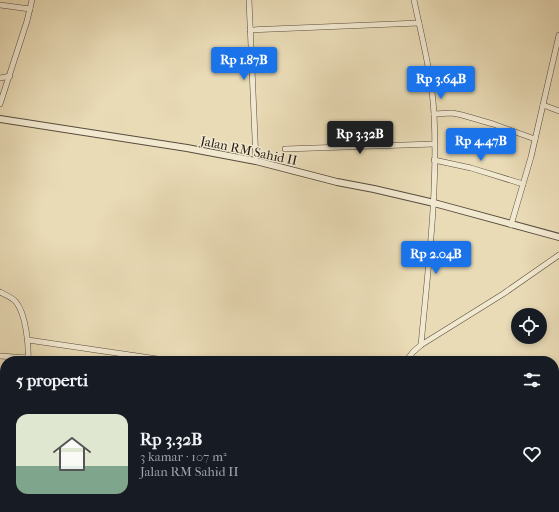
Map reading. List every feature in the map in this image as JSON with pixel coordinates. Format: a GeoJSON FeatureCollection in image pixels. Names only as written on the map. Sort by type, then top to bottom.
{"type":"FeatureCollection","features":[{"type":"Feature","properties":{"kind":"street"},"geometry":{"type":"LineString","coordinates":[[0,104],[10,76],[32,0]]}},
{"type":"Feature","properties":{"kind":"street"},"geometry":{"type":"LineString","coordinates":[[249,0],[256,161]]}},
{"type":"Feature","properties":{"kind":"street"},"geometry":{"type":"LineString","coordinates":[[414,0],[430,79],[434,114],[434,203],[421,345]]}},
{"type":"Feature","properties":{"kind":"street"},"geometry":{"type":"LineString","coordinates":[[0,5],[30,9]]}},
{"type":"Feature","properties":{"kind":"street"},"geometry":{"type":"LineString","coordinates":[[250,30],[419,23]]}},
{"type":"Feature","properties":{"kind":"street"},"geometry":{"type":"LineString","coordinates":[[510,225],[535,139],[559,35]]}},
{"type":"Feature","properties":{"kind":"street"},"geometry":{"type":"LineString","coordinates":[[0,78],[10,76]]}},
{"type":"Feature","properties":{"kind":"street"},"geometry":{"type":"LineString","coordinates":[[543,105],[559,111]]}},
{"type":"Feature","properties":{"kind":"street"},"geometry":{"type":"LineString","coordinates":[[434,114],[452,113],[462,115],[535,139]]}},
{"type":"Feature","properties":{"kind":"street","name":"Jalan RM Sahid II"},"geometry":{"type":"LineString","coordinates":[[0,120],[187,148],[256,161],[337,182],[434,203],[510,225],[559,237]]}},
{"type":"Feature","properties":{"kind":"street"},"geometry":{"type":"LineString","coordinates":[[285,149],[434,144]]}},
{"type":"Feature","properties":{"kind":"street"},"geometry":{"type":"LineString","coordinates":[[434,160],[471,168],[523,184]]}},
{"type":"Feature","properties":{"kind":"street"},"geometry":{"type":"LineString","coordinates":[[410,356],[421,345],[503,294],[559,255]]}},
{"type":"Feature","properties":{"kind":"street"},"geometry":{"type":"LineString","coordinates":[[0,292],[17,303],[28,340],[28,356]]}},
{"type":"Feature","properties":{"kind":"street"},"geometry":{"type":"LineString","coordinates":[[28,340],[127,356]]}}]}
